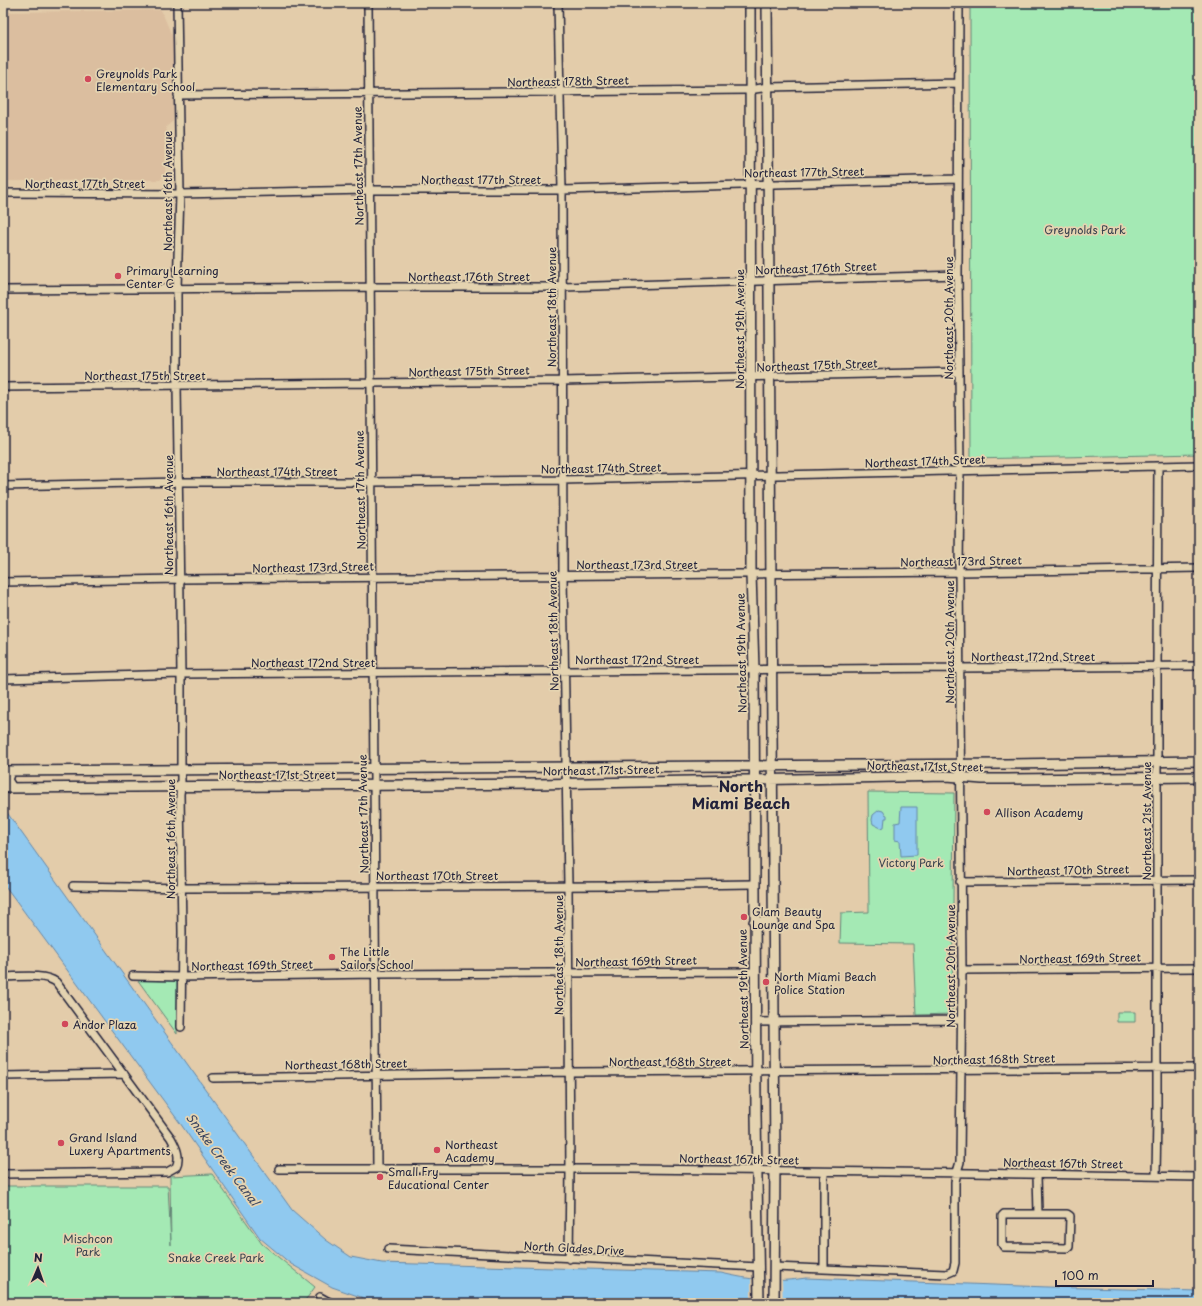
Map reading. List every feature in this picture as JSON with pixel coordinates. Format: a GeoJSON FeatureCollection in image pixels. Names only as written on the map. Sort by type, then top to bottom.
{"type":"FeatureCollection","features":[{"type":"Feature","properties":{"kind":"street","name":"Northeast 16th Avenue"},"geometry":{"type":"LineString","coordinates":[[177,3],[180,194],[177,288],[181,674],[180,888],[182,932],[180,1028]]}},
{"type":"Feature","properties":{"kind":"street","name":"Northeast 17th Avenue"},"geometry":{"type":"LineString","coordinates":[[368,3],[377,1169]]}},
{"type":"Feature","properties":{"kind":"street","name":"Northeast 18th Avenue"},"geometry":{"type":"LineString","coordinates":[[558,3],[562,190],[562,480],[570,1072],[569,1259]]}},
{"type":"Feature","properties":{"kind":"street","name":"Northeast 19th Avenue"},"geometry":{"type":"LineString","coordinates":[[750,3],[749,90],[752,378],[751,574],[754,669],[754,922],[756,1170],[759,1303]]}},
{"type":"Feature","properties":{"kind":"street"},"geometry":{"type":"LineString","coordinates":[[767,3],[775,1171],[774,1303]]}},
{"type":"Feature","properties":{"kind":"street","name":"Northeast 20th Avenue"},"geometry":{"type":"LineString","coordinates":[[824,1269],[946,1274],[953,1271],[956,1263],[955,1182],[960,1162],[962,970],[960,882],[960,470],[958,276],[959,3]]}},
{"type":"Feature","properties":{"kind":"street","name":"Northeast 178th Street"},"geometry":{"type":"LineString","coordinates":[[178,95],[749,90],[768,87],[958,83]]}},
{"type":"Feature","properties":{"kind":"street","name":"Northeast 177th Street"},"geometry":{"type":"LineString","coordinates":[[3,193],[180,194],[370,190],[562,190],[958,179]]}},
{"type":"Feature","properties":{"kind":"street","name":"Northeast 176th Street"},"geometry":{"type":"LineString","coordinates":[[3,290],[562,287],[958,276]]}},
{"type":"Feature","properties":{"kind":"street","name":"Northeast 175th Street"},"geometry":{"type":"LineString","coordinates":[[3,387],[562,381],[752,378],[959,372]]}},
{"type":"Feature","properties":{"kind":"street","name":"Northeast 174th Street"},"geometry":{"type":"LineString","coordinates":[[3,486],[179,482],[562,480],[1199,465]]}},
{"type":"Feature","properties":{"kind":"street","name":"Northeast 21st Avenue"},"geometry":{"type":"LineString","coordinates":[[1156,1176],[1158,466]]}},
{"type":"Feature","properties":{"kind":"street","name":"Northeast 173rd Street"},"geometry":{"type":"LineString","coordinates":[[3,582],[1199,568]]}},
{"type":"Feature","properties":{"kind":"street","name":"Northeast 172nd Street"},"geometry":{"type":"LineString","coordinates":[[3,679],[181,674],[1199,666]]}},
{"type":"Feature","properties":{"kind":"street","name":"Northeast 171st Street"},"geometry":{"type":"LineString","coordinates":[[8,771],[1199,761]]}},
{"type":"Feature","properties":{"kind":"street"},"geometry":{"type":"LineString","coordinates":[[613,766],[614,782]]}},
{"type":"Feature","properties":{"kind":"street"},"geometry":{"type":"LineString","coordinates":[[690,766],[690,780]]}},
{"type":"Feature","properties":{"kind":"street"},"geometry":{"type":"LineString","coordinates":[[8,771],[8,788]]}},
{"type":"Feature","properties":{"kind":"street","name":"Northeast 171st Street"},"geometry":{"type":"LineString","coordinates":[[8,788],[373,786],[947,776],[960,778],[1008,779],[1199,777]]}},
{"type":"Feature","properties":{"kind":"street"},"geometry":{"type":"LineString","coordinates":[[754,809],[772,809]]}},
{"type":"Feature","properties":{"kind":"street","name":"Northeast 170th Street"},"geometry":{"type":"LineString","coordinates":[[960,882],[1199,880]]}},
{"type":"Feature","properties":{"kind":"street","name":"Northeast 170th Street"},"geometry":{"type":"LineString","coordinates":[[73,886],[180,888],[754,884]]}},
{"type":"Feature","properties":{"kind":"street"},"geometry":{"type":"LineString","coordinates":[[754,922],[773,922]]}},
{"type":"Feature","properties":{"kind":"street","name":"Northeast 169th Street"},"geometry":{"type":"LineString","coordinates":[[962,970],[1199,968]]}},
{"type":"Feature","properties":{"kind":"street","name":"Northeast 169th Street"},"geometry":{"type":"LineString","coordinates":[[133,976],[181,977],[375,974],[755,972]]}},
{"type":"Feature","properties":{"kind":"street"},"geometry":{"type":"LineString","coordinates":[[3,977],[45,977],[56,982],[171,1138],[178,1154],[178,1163],[167,1172],[3,1174]]}},
{"type":"Feature","properties":{"kind":"street"},"geometry":{"type":"LineString","coordinates":[[755,1022],[961,1020]]}},
{"type":"Feature","properties":{"kind":"street","name":"Northeast 168th Street"},"geometry":{"type":"LineString","coordinates":[[213,1078],[376,1074],[570,1072],[1199,1068]]}},
{"type":"Feature","properties":{"kind":"street"},"geometry":{"type":"LineString","coordinates":[[3,1076],[124,1074]]}},
{"type":"Feature","properties":{"kind":"street","name":"Northeast 167th Street"},"geometry":{"type":"LineString","coordinates":[[279,1170],[756,1170],[1199,1177]]}},
{"type":"Feature","properties":{"kind":"street"},"geometry":{"type":"LineString","coordinates":[[774,1267],[824,1269],[824,1172]]}},
{"type":"Feature","properties":{"kind":"street"},"geometry":{"type":"LineString","coordinates":[[1037,1174],[1038,1214]]}},
{"type":"Feature","properties":{"kind":"street"},"geometry":{"type":"LineString","coordinates":[[1004,1214],[1038,1214],[1067,1214],[1070,1216],[1069,1247],[1004,1247],[1002,1244],[1002,1216],[1004,1214]]}},
{"type":"Feature","properties":{"kind":"street","name":"North Glades Drive"},"geometry":{"type":"LineString","coordinates":[[388,1249],[569,1259],[759,1267]]}},
{"type":"Feature","properties":{"kind":"street"},"geometry":{"type":"LineString","coordinates":[[320,1297],[331,1303]]}},
{"type":"Feature","properties":{"kind":"shaded area","name":"Greynolds Park Elementary School"},"geometry":{"type":"Polygon","coordinates":[[[161,10],[173,38],[173,121],[166,127],[165,175],[160,180],[7,181],[3,178],[3,14],[8,12],[161,10]]]}},
{"type":"Feature","properties":{"kind":"green space","name":"Greynolds Park"},"geometry":{"type":"Polygon","coordinates":[[[970,3],[1199,3],[1199,454],[971,459],[970,3]]]}},
{"type":"Feature","properties":{"kind":"green space","name":"Victory Park"},"geometry":{"type":"Polygon","coordinates":[[[868,792],[954,793],[952,1014],[916,1015],[913,944],[840,943],[841,913],[869,912],[868,792]]]}},
{"type":"Feature","properties":{"kind":"green space"},"geometry":{"type":"Polygon","coordinates":[[[137,979],[178,980],[177,1034],[137,979]]]}},
{"type":"Feature","properties":{"kind":"green space"},"geometry":{"type":"Polygon","coordinates":[[[1117,1012],[1135,1012],[1135,1022],[1117,1022],[1117,1012]]]}},
{"type":"Feature","properties":{"kind":"green space","name":"Mischcon Park"},"geometry":{"type":"Polygon","coordinates":[[[212,1174],[262,1244],[315,1287],[307,1298],[301,1303],[192,1303],[191,1298],[173,1298],[172,1303],[3,1303],[3,1186],[168,1186],[171,1245],[170,1176],[212,1174]]]}},
{"type":"Feature","properties":{"kind":"water","name":"Snake Creek Canal"},"geometry":{"type":"Polygon","coordinates":[[[3,807],[292,1210],[326,1240],[351,1257],[382,1263],[721,1273],[753,1279],[773,1280],[795,1280],[806,1278],[1199,1291],[1199,1303],[378,1303],[332,1287],[291,1264],[260,1238],[180,1123],[3,883],[3,807]]]}},
{"type":"Feature","properties":{"kind":"water"},"geometry":{"type":"Polygon","coordinates":[[[901,807],[917,807],[917,855],[901,856],[900,841],[895,840],[895,823],[900,822],[901,807]]]}},
{"type":"Feature","properties":{"kind":"water"},"geometry":{"type":"Polygon","coordinates":[[[879,810],[883,811],[887,815],[887,818],[885,818],[884,827],[881,828],[873,824],[872,820],[873,815],[879,810]]]}},
{"type":"Feature","properties":{"kind":"pier"},"geometry":{"type":"Polygon","coordinates":[[[751,1279],[782,1280],[783,1303],[751,1303],[751,1279]]]}},
{"type":"Feature","properties":{"kind":"place","name":"Greynolds Park Elementary School"},"geometry":{"type":"Point","coordinates":[88,79]}},
{"type":"Feature","properties":{"kind":"place","name":"Primary Learning Center C"},"geometry":{"type":"Point","coordinates":[118,276]}},
{"type":"Feature","properties":{"kind":"place","name":"Allison Academy"},"geometry":{"type":"Point","coordinates":[987,812]}},
{"type":"Feature","properties":{"kind":"place","name":"Glam Beauty Lounge and Spa"},"geometry":{"type":"Point","coordinates":[744,917]}},
{"type":"Feature","properties":{"kind":"place","name":"The Little Sailors School"},"geometry":{"type":"Point","coordinates":[332,957]}},
{"type":"Feature","properties":{"kind":"place","name":"North Miami Beach Police Station"},"geometry":{"type":"Point","coordinates":[766,982]}},
{"type":"Feature","properties":{"kind":"place","name":"Andor Plaza"},"geometry":{"type":"Point","coordinates":[65,1024]}},
{"type":"Feature","properties":{"kind":"place","name":"Grand Island Luxery Apartments"},"geometry":{"type":"Point","coordinates":[61,1143]}},
{"type":"Feature","properties":{"kind":"place","name":"Northeast Academy"},"geometry":{"type":"Point","coordinates":[437,1150]}},
{"type":"Feature","properties":{"kind":"place","name":"Small Fry Educational Center"},"geometry":{"type":"Point","coordinates":[380,1177]}},
{"type":"Feature","properties":{"kind":"district","name":"North Miami Beach"},"geometry":{"type":"Point","coordinates":[741,794]}},
{"type":"Feature","properties":{"kind":"park label","name":"Snake Creek Park"},"geometry":{"type":"Point","coordinates":[216,1257]}}]}
